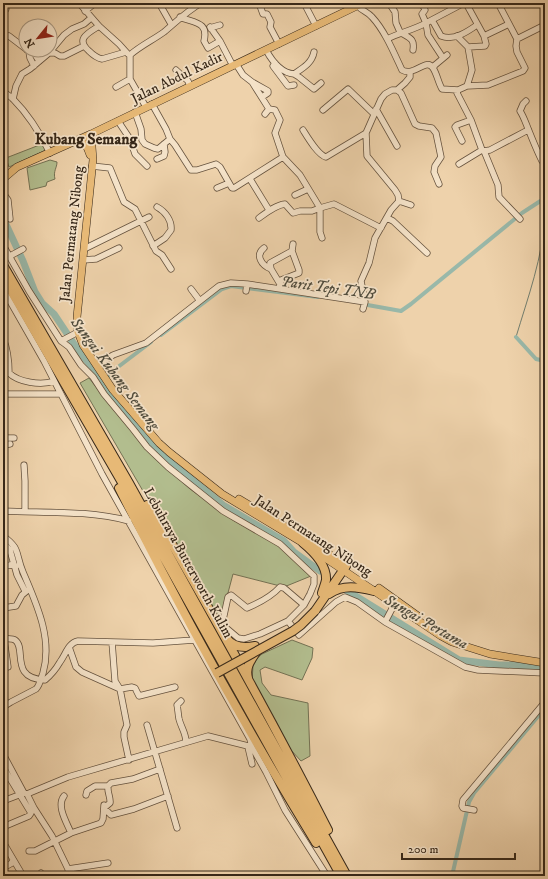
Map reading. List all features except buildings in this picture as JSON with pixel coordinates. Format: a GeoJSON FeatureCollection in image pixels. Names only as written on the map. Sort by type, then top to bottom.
{"type":"FeatureCollection","features":[{"type":"Feature","properties":{"kind":"highway","name":"Lebuhraya Butterworth Kulim"},"geometry":{"type":"LineString","coordinates":[[3,265],[84,411],[349,876]]}},
{"type":"Feature","properties":{"kind":"highway","name":"Lebuhraya Butterworth Kulim"},"geometry":{"type":"LineString","coordinates":[[3,277],[84,411]]}},
{"type":"Feature","properties":{"kind":"highway","name":"Lebuhraya Butterworth Kulim"},"geometry":{"type":"LineString","coordinates":[[108,453],[124,486],[341,876]]}},
{"type":"Feature","properties":{"kind":"highway"},"geometry":{"type":"LineString","coordinates":[[108,453],[132,481],[176,550],[297,770],[349,876]]}},
{"type":"Feature","properties":{"kind":"highway"},"geometry":{"type":"LineString","coordinates":[[108,453],[119,488],[216,671],[278,781],[337,876]]}},
{"type":"Feature","properties":{"kind":"highway"},"geometry":{"type":"LineString","coordinates":[[303,543],[312,550],[324,569],[326,580],[324,594]]}},
{"type":"Feature","properties":{"kind":"highway"},"geometry":{"type":"LineString","coordinates":[[216,671],[257,648],[293,631],[301,625],[310,608],[324,594],[343,567]]}},
{"type":"Feature","properties":{"kind":"highway"},"geometry":{"type":"LineString","coordinates":[[324,594],[344,587],[354,587],[374,591]]}},
{"type":"Feature","properties":{"kind":"highway"},"geometry":{"type":"LineString","coordinates":[[219,629],[230,643],[238,647],[257,648]]}},
{"type":"Feature","properties":{"kind":"highway"},"geometry":{"type":"LineString","coordinates":[[249,682],[247,674],[248,665],[257,648]]}},
{"type":"Feature","properties":{"kind":"main road","name":"Jalan Abdul Kadir"},"geometry":{"type":"LineString","coordinates":[[3,179],[17,168],[91,134],[360,4]]}},
{"type":"Feature","properties":{"kind":"main road","name":"Jalan Permatang Nibong"},"geometry":{"type":"LineString","coordinates":[[91,134],[93,163],[75,333],[113,390],[158,442],[222,494],[343,567],[444,634],[471,649]]}},
{"type":"Feature","properties":{"kind":"main road"},"geometry":{"type":"LineString","coordinates":[[76,141],[84,143],[87,146],[93,163]]}},
{"type":"Feature","properties":{"kind":"main road","name":"Jalan Permatang Nibong"},"geometry":{"type":"LineString","coordinates":[[185,465],[311,542],[393,607],[440,636],[471,649],[490,654],[545,663]]}},
{"type":"Feature","properties":{"kind":"street"},"geometry":{"type":"LineString","coordinates":[[3,14],[6,9],[5,4],[16,3]]}},
{"type":"Feature","properties":{"kind":"street"},"geometry":{"type":"LineString","coordinates":[[79,3],[91,18],[128,54],[130,79],[166,130],[170,139],[191,170],[197,170],[216,164],[220,167],[230,185],[234,188],[250,180],[283,157]]}},
{"type":"Feature","properties":{"kind":"street"},"geometry":{"type":"LineString","coordinates":[[85,11],[95,3]]}},
{"type":"Feature","properties":{"kind":"street"},"geometry":{"type":"LineString","coordinates":[[159,3],[171,24]]}},
{"type":"Feature","properties":{"kind":"street"},"geometry":{"type":"LineString","coordinates":[[99,26],[83,38],[82,42],[84,46],[91,53],[102,59],[128,54],[162,33],[194,5],[201,3]]}},
{"type":"Feature","properties":{"kind":"street"},"geometry":{"type":"LineString","coordinates":[[259,3],[263,14],[267,14],[271,22],[270,27],[279,44]]}},
{"type":"Feature","properties":{"kind":"street"},"geometry":{"type":"LineString","coordinates":[[304,3],[316,26]]}},
{"type":"Feature","properties":{"kind":"street"},"geometry":{"type":"LineString","coordinates":[[389,3],[395,12],[396,23],[400,32],[413,41],[413,50]]}},
{"type":"Feature","properties":{"kind":"street"},"geometry":{"type":"LineString","coordinates":[[422,3],[425,10],[422,14],[426,23],[428,35],[445,57],[433,68]]}},
{"type":"Feature","properties":{"kind":"street"},"geometry":{"type":"LineString","coordinates":[[360,4],[361,10],[367,12],[373,17],[387,39],[402,70],[410,72],[426,64],[430,65],[433,68],[442,89],[458,90],[467,86],[488,85],[522,71],[525,68],[516,46],[517,39],[498,3]]}},
{"type":"Feature","properties":{"kind":"street"},"geometry":{"type":"LineString","coordinates":[[387,39],[400,32],[413,30],[464,4],[467,5],[484,36],[486,44],[485,46],[468,47]]}},
{"type":"Feature","properties":{"kind":"street"},"geometry":{"type":"LineString","coordinates":[[58,42],[72,29],[84,24],[91,18]]}},
{"type":"Feature","properties":{"kind":"street"},"geometry":{"type":"LineString","coordinates":[[180,18],[200,24],[204,27],[204,41],[208,48],[220,41]]}},
{"type":"Feature","properties":{"kind":"street"},"geometry":{"type":"LineString","coordinates":[[432,20],[441,36],[445,38],[465,34],[477,25]]}},
{"type":"Feature","properties":{"kind":"street"},"geometry":{"type":"LineString","coordinates":[[220,24],[211,28],[234,65],[252,82],[268,91],[268,93],[262,97],[267,111],[275,110],[280,120],[276,133],[283,157],[300,175],[320,208],[320,232],[322,238]]}},
{"type":"Feature","properties":{"kind":"street"},"geometry":{"type":"LineString","coordinates":[[484,36],[509,24]]}},
{"type":"Feature","properties":{"kind":"street"},"geometry":{"type":"LineString","coordinates":[[517,39],[545,25]]}},
{"type":"Feature","properties":{"kind":"street"},"geometry":{"type":"LineString","coordinates":[[9,36],[18,43]]}},
{"type":"Feature","properties":{"kind":"street"},"geometry":{"type":"LineString","coordinates":[[457,36],[468,47],[472,70],[467,86]]}},
{"type":"Feature","properties":{"kind":"street"},"geometry":{"type":"LineString","coordinates":[[58,55],[64,56],[84,46]]}},
{"type":"Feature","properties":{"kind":"street"},"geometry":{"type":"LineString","coordinates":[[266,50],[275,63],[288,74],[294,74],[314,89],[321,83]]}},
{"type":"Feature","properties":{"kind":"street"},"geometry":{"type":"LineString","coordinates":[[294,74],[309,64],[314,52]]}},
{"type":"Feature","properties":{"kind":"street"},"geometry":{"type":"LineString","coordinates":[[30,58],[34,66]]}},
{"type":"Feature","properties":{"kind":"street"},"geometry":{"type":"LineString","coordinates":[[13,99],[16,86],[22,74],[43,58]]}},
{"type":"Feature","properties":{"kind":"street"},"geometry":{"type":"LineString","coordinates":[[275,63],[273,66],[288,86],[294,85]]}},
{"type":"Feature","properties":{"kind":"street"},"geometry":{"type":"LineString","coordinates":[[176,70],[188,81],[190,86]]}},
{"type":"Feature","properties":{"kind":"street"},"geometry":{"type":"LineString","coordinates":[[399,201],[395,190],[367,156],[366,133],[381,99],[386,94],[397,90],[408,80],[410,72]]}},
{"type":"Feature","properties":{"kind":"street"},"geometry":{"type":"LineString","coordinates":[[116,87],[130,79]]}},
{"type":"Feature","properties":{"kind":"street"},"geometry":{"type":"LineString","coordinates":[[323,110],[348,89],[375,111],[397,146]]}},
{"type":"Feature","properties":{"kind":"street"},"geometry":{"type":"LineString","coordinates":[[397,90],[401,93],[415,124],[430,127],[434,129],[436,133],[442,157],[435,166],[434,172],[439,184]]}},
{"type":"Feature","properties":{"kind":"street"},"geometry":{"type":"LineString","coordinates":[[458,90],[498,185],[499,198],[519,219]]}},
{"type":"Feature","properties":{"kind":"street"},"geometry":{"type":"LineString","coordinates":[[3,91],[13,99],[42,136],[50,153]]}},
{"type":"Feature","properties":{"kind":"street"},"geometry":{"type":"LineString","coordinates":[[526,101],[520,111],[526,120],[528,130],[542,160]]}},
{"type":"Feature","properties":{"kind":"street"},"geometry":{"type":"LineString","coordinates":[[135,112],[141,128],[142,140],[145,144],[158,149],[170,139]]}},
{"type":"Feature","properties":{"kind":"street"},"geometry":{"type":"LineString","coordinates":[[462,141],[455,127],[471,120]]}},
{"type":"Feature","properties":{"kind":"street"},"geometry":{"type":"LineString","coordinates":[[118,121],[130,139],[135,154],[147,166]]}},
{"type":"Feature","properties":{"kind":"street"},"geometry":{"type":"LineString","coordinates":[[303,130],[323,156],[326,157],[366,133]]}},
{"type":"Feature","properties":{"kind":"street"},"geometry":{"type":"LineString","coordinates":[[459,164],[528,130]]}},
{"type":"Feature","properties":{"kind":"street"},"geometry":{"type":"LineString","coordinates":[[132,144],[142,140]]}},
{"type":"Feature","properties":{"kind":"street"},"geometry":{"type":"LineString","coordinates":[[157,159],[164,156],[164,144]]}},
{"type":"Feature","properties":{"kind":"street"},"geometry":{"type":"LineString","coordinates":[[93,163],[110,168],[124,202],[134,208],[156,251],[162,255],[171,269]]}},
{"type":"Feature","properties":{"kind":"street"},"geometry":{"type":"LineString","coordinates":[[250,180],[269,210]]}},
{"type":"Feature","properties":{"kind":"street"},"geometry":{"type":"LineString","coordinates":[[218,188],[230,185]]}},
{"type":"Feature","properties":{"kind":"street"},"geometry":{"type":"LineString","coordinates":[[295,195],[308,189]]}},
{"type":"Feature","properties":{"kind":"street"},"geometry":{"type":"LineString","coordinates":[[3,193],[8,200],[10,219]]}},
{"type":"Feature","properties":{"kind":"street"},"geometry":{"type":"LineString","coordinates":[[399,201],[411,205]]}},
{"type":"Feature","properties":{"kind":"street"},"geometry":{"type":"LineString","coordinates":[[97,366],[113,355],[146,343],[219,286],[231,283],[246,287],[279,286],[364,306],[361,281],[369,263],[375,238],[391,210],[399,201]]}},
{"type":"Feature","properties":{"kind":"street"},"geometry":{"type":"LineString","coordinates":[[260,218],[269,210],[282,204],[285,204],[294,213],[300,211],[312,211],[334,204],[381,228]]}},
{"type":"Feature","properties":{"kind":"street"},"geometry":{"type":"LineString","coordinates":[[153,246],[164,238],[171,230],[172,225],[165,213],[157,207]]}},
{"type":"Feature","properties":{"kind":"street"},"geometry":{"type":"LineString","coordinates":[[84,250],[149,217]]}},
{"type":"Feature","properties":{"kind":"street"},"geometry":{"type":"LineString","coordinates":[[387,218],[393,221],[426,253]]}},
{"type":"Feature","properties":{"kind":"street"},"geometry":{"type":"LineString","coordinates":[[279,286],[281,280],[299,273],[300,270],[292,251],[293,244]]}},
{"type":"Feature","properties":{"kind":"street"},"geometry":{"type":"LineString","coordinates":[[3,245],[12,255],[29,291],[62,340],[69,347],[81,365],[89,372],[104,394],[134,429],[147,447],[223,511],[280,544],[314,576],[314,584],[310,594],[310,608]]}},
{"type":"Feature","properties":{"kind":"street"},"geometry":{"type":"LineString","coordinates":[[83,260],[96,259],[118,248]]}},
{"type":"Feature","properties":{"kind":"street"},"geometry":{"type":"LineString","coordinates":[[264,248],[261,250],[259,255],[264,264],[271,269]]}},
{"type":"Feature","properties":{"kind":"street"},"geometry":{"type":"LineString","coordinates":[[12,255],[22,249]]}},
{"type":"Feature","properties":{"kind":"street"},"geometry":{"type":"LineString","coordinates":[[279,286],[271,269],[270,263],[292,251]]}},
{"type":"Feature","properties":{"kind":"street"},"geometry":{"type":"LineString","coordinates":[[191,289],[200,301]]}},
{"type":"Feature","properties":{"kind":"street"},"geometry":{"type":"LineString","coordinates":[[4,292],[54,381],[121,508],[250,739],[252,764]]}},
{"type":"Feature","properties":{"kind":"street"},"geometry":{"type":"LineString","coordinates":[[62,340],[75,333]]}},
{"type":"Feature","properties":{"kind":"street"},"geometry":{"type":"LineString","coordinates":[[3,338],[10,360],[9,372],[13,376],[17,379],[40,384],[46,384],[54,381]]}},
{"type":"Feature","properties":{"kind":"street"},"geometry":{"type":"LineString","coordinates":[[3,394],[60,394]]}},
{"type":"Feature","properties":{"kind":"street"},"geometry":{"type":"LineString","coordinates":[[3,438],[14,438]]}},
{"type":"Feature","properties":{"kind":"street"},"geometry":{"type":"LineString","coordinates":[[3,445],[10,444]]}},
{"type":"Feature","properties":{"kind":"street"},"geometry":{"type":"LineString","coordinates":[[24,465],[25,511]]}},
{"type":"Feature","properties":{"kind":"street"},"geometry":{"type":"LineString","coordinates":[[118,518],[121,508]]}},
{"type":"Feature","properties":{"kind":"street"},"geometry":{"type":"LineString","coordinates":[[3,511],[96,515],[129,521]]}},
{"type":"Feature","properties":{"kind":"street"},"geometry":{"type":"LineString","coordinates":[[3,536],[12,542],[17,549],[17,575],[28,590],[42,620],[45,663],[38,679],[38,686],[36,690],[3,707]]}},
{"type":"Feature","properties":{"kind":"street"},"geometry":{"type":"LineString","coordinates":[[3,543],[10,550],[18,566]]}},
{"type":"Feature","properties":{"kind":"street"},"geometry":{"type":"LineString","coordinates":[[3,567],[10,565],[18,566]]}},
{"type":"Feature","properties":{"kind":"street"},"geometry":{"type":"LineString","coordinates":[[280,587],[284,588],[310,608],[288,621],[260,634],[244,639],[238,638],[225,627],[224,620],[228,597],[231,595],[247,608],[259,603],[275,593],[280,587]]}},
{"type":"Feature","properties":{"kind":"street"},"geometry":{"type":"LineString","coordinates":[[3,608],[16,606],[28,590]]}},
{"type":"Feature","properties":{"kind":"street"},"geometry":{"type":"LineString","coordinates":[[288,621],[299,635],[336,602],[345,597],[357,602],[465,666],[478,670],[545,673]]}},
{"type":"Feature","properties":{"kind":"street"},"geometry":{"type":"LineString","coordinates":[[386,620],[393,607]]}},
{"type":"Feature","properties":{"kind":"street"},"geometry":{"type":"LineString","coordinates":[[8,667],[3,639],[12,638],[18,642],[23,671],[38,679],[45,680],[74,642],[153,643],[194,640]]}},
{"type":"Feature","properties":{"kind":"street"},"geometry":{"type":"LineString","coordinates":[[112,642],[115,681],[120,689],[127,725],[124,732],[124,737],[129,760]]}},
{"type":"Feature","properties":{"kind":"street"},"geometry":{"type":"LineString","coordinates":[[69,647],[76,667],[94,678],[120,689],[135,688],[139,696],[175,687]]}},
{"type":"Feature","properties":{"kind":"street"},"geometry":{"type":"LineString","coordinates":[[181,701],[177,705],[179,719],[186,742]]}},
{"type":"Feature","properties":{"kind":"street"},"geometry":{"type":"LineString","coordinates":[[469,809],[462,806],[463,800],[545,702]]}},
{"type":"Feature","properties":{"kind":"street"},"geometry":{"type":"LineString","coordinates":[[147,725],[177,828]]}},
{"type":"Feature","properties":{"kind":"street"},"geometry":{"type":"LineString","coordinates":[[3,801],[68,777],[208,736],[250,747],[266,772],[285,810],[327,876]]}},
{"type":"Feature","properties":{"kind":"street"},"geometry":{"type":"LineString","coordinates":[[3,754],[24,794],[31,813],[29,816],[3,827]]}},
{"type":"Feature","properties":{"kind":"street"},"geometry":{"type":"LineString","coordinates":[[3,767],[34,808],[55,842],[68,868],[69,876]]}},
{"type":"Feature","properties":{"kind":"street"},"geometry":{"type":"LineString","coordinates":[[86,794],[87,791],[95,786],[108,786],[112,783],[133,779],[160,768]]}},
{"type":"Feature","properties":{"kind":"street"},"geometry":{"type":"LineString","coordinates":[[104,807],[110,804],[107,792],[108,786]]}},
{"type":"Feature","properties":{"kind":"street"},"geometry":{"type":"LineString","coordinates":[[64,796],[61,800],[61,806],[72,834]]}},
{"type":"Feature","properties":{"kind":"street"},"geometry":{"type":"LineString","coordinates":[[104,807],[111,815],[134,809],[168,796]]}},
{"type":"Feature","properties":{"kind":"street"},"geometry":{"type":"LineString","coordinates":[[29,851],[36,851],[72,834],[101,823],[104,807]]}},
{"type":"Feature","properties":{"kind":"street"},"geometry":{"type":"LineString","coordinates":[[3,842],[11,854],[12,860],[23,876]]}},
{"type":"Feature","properties":{"kind":"street"},"geometry":{"type":"LineString","coordinates":[[3,868],[12,863],[12,860]]}},
{"type":"Feature","properties":{"kind":"street"},"geometry":{"type":"LineString","coordinates":[[68,868],[108,863]]}},
{"type":"Feature","properties":{"kind":"green space"},"geometry":{"type":"Polygon","coordinates":[[[42,144],[46,150],[9,167],[6,158],[42,144]]]}},
{"type":"Feature","properties":{"kind":"green space"},"geometry":{"type":"Polygon","coordinates":[[[50,160],[57,162],[54,174],[55,179],[47,182],[46,186],[30,190],[27,168],[50,160]]]}},
{"type":"Feature","properties":{"kind":"green space"},"geometry":{"type":"Polygon","coordinates":[[[89,378],[150,453],[190,489],[233,520],[279,546],[311,576],[284,587],[233,574],[220,623],[80,383],[89,378]]]}},
{"type":"Feature","properties":{"kind":"green space"},"geometry":{"type":"Polygon","coordinates":[[[292,640],[313,648],[312,658],[302,680],[265,667],[260,670],[262,683],[271,695],[308,703],[310,756],[301,761],[290,749],[252,681],[253,666],[257,658],[262,654],[292,640]]]}},
{"type":"Feature","properties":{"kind":"waterway","name":"Parit Tepi TNB"},"geometry":{"type":"LineString","coordinates":[[362,304],[401,311],[522,213],[545,198]]}},
{"type":"Feature","properties":{"kind":"waterway"},"geometry":{"type":"LineString","coordinates":[[516,337],[538,262],[544,231],[545,215]]}},
{"type":"Feature","properties":{"kind":"waterway","name":"Sungai Kubang Semang"},"geometry":{"type":"LineString","coordinates":[[3,218],[23,261],[35,292],[42,303],[54,314],[113,399],[138,425],[148,440],[167,459],[223,505],[284,541],[294,552],[320,571]]}},
{"type":"Feature","properties":{"kind":"waterway","name":"Parit Tepi TNB"},"geometry":{"type":"LineString","coordinates":[[161,335],[222,289],[231,286],[318,297]]}},
{"type":"Feature","properties":{"kind":"waterway"},"geometry":{"type":"LineString","coordinates":[[516,337],[536,359],[545,361]]}},
{"type":"Feature","properties":{"kind":"waterway","name":"Parit Tepi TNB"},"geometry":{"type":"LineString","coordinates":[[102,383],[118,367],[151,342]]}},
{"type":"Feature","properties":{"kind":"waterway","name":"Sungai Pertama"},"geometry":{"type":"LineString","coordinates":[[346,590],[459,660],[499,665],[545,667]]}},
{"type":"Feature","properties":{"kind":"waterway"},"geometry":{"type":"LineString","coordinates":[[452,876],[469,802],[474,793],[545,708]]}},
{"type":"Feature","properties":{"kind":"district","name":"Kubang Semang"},"geometry":{"type":"Point","coordinates":[86,139]}}]}
